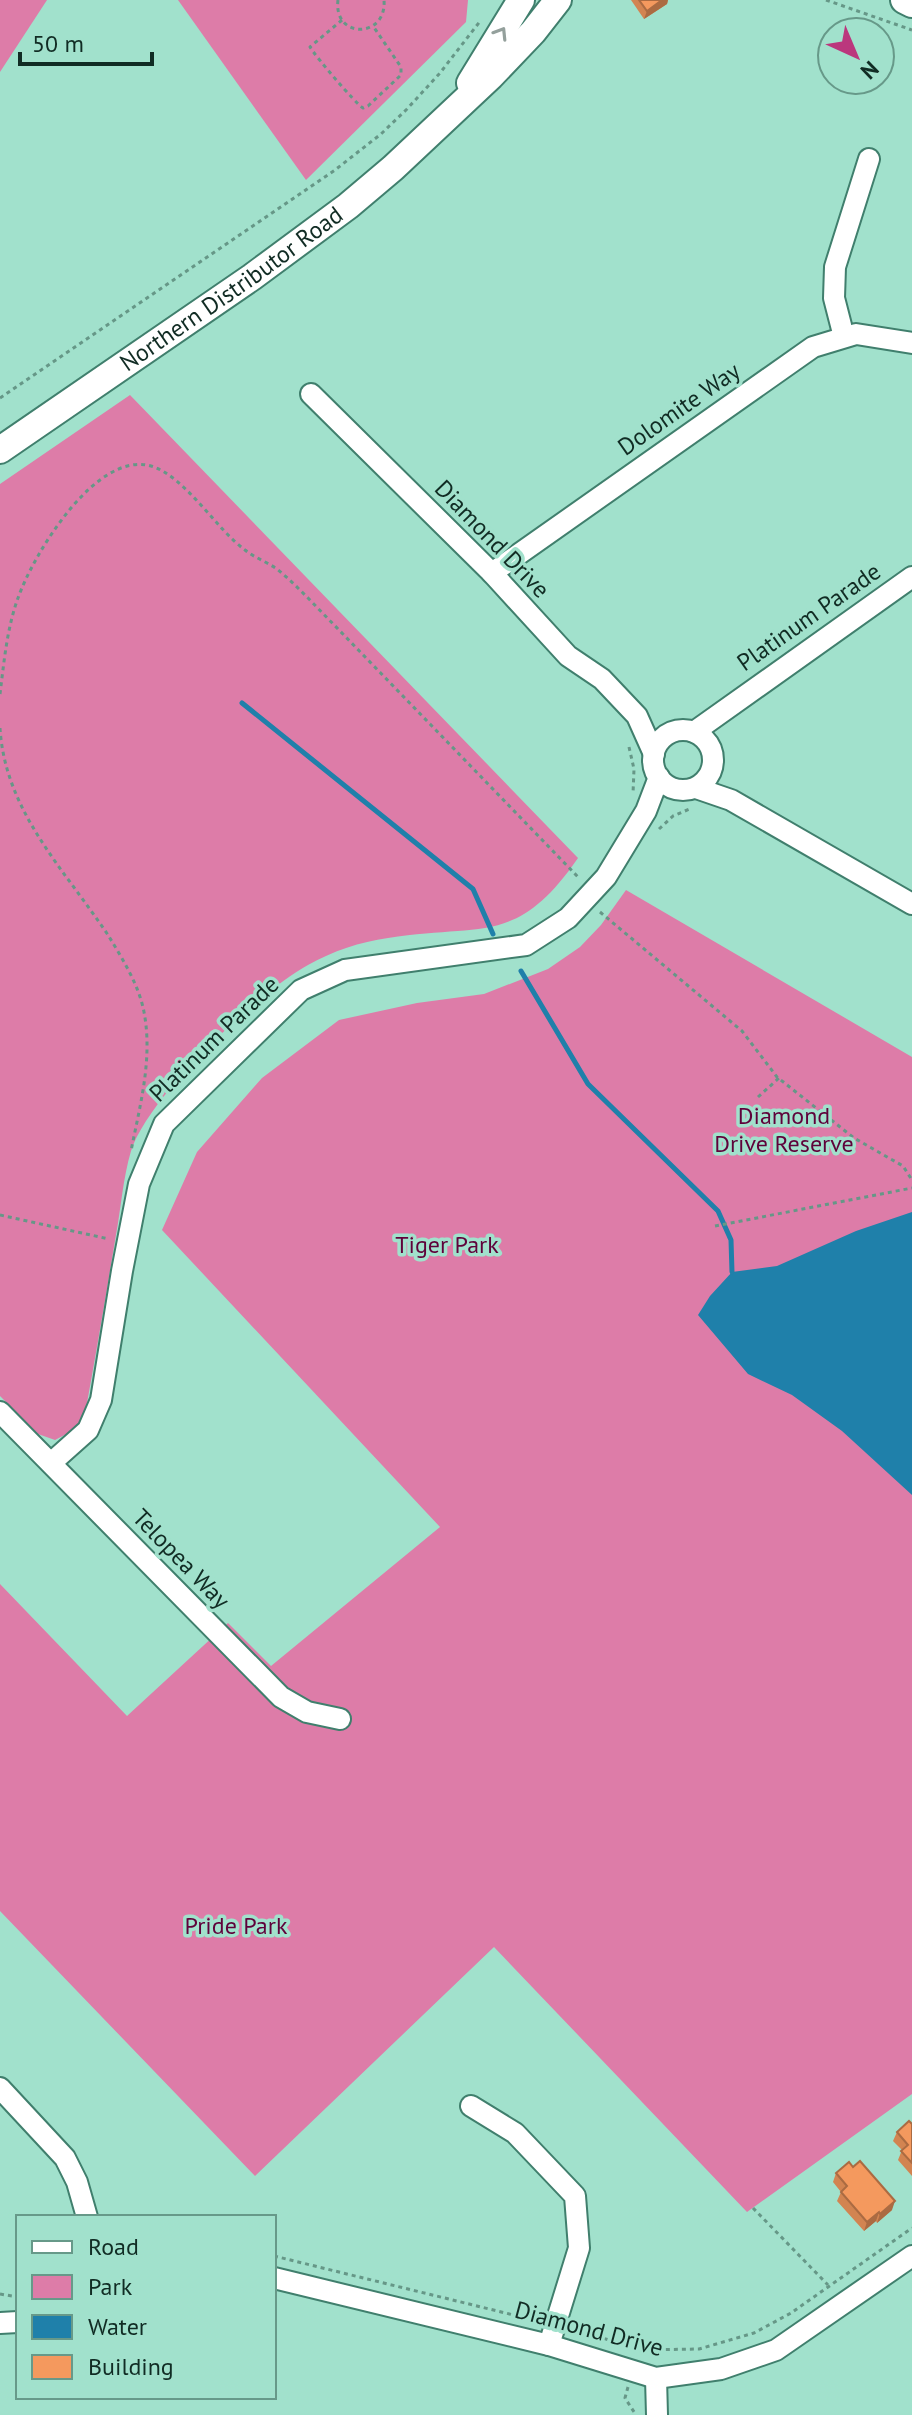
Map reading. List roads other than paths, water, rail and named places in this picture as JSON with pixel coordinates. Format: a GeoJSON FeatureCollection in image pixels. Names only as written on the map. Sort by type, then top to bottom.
{"type":"FeatureCollection","features":[{"type":"Feature","properties":{"kind":"main road","name":"Northern Distributor Road"},"geometry":{"type":"LineString","coordinates":[[451,113],[521,0]]}},
{"type":"Feature","properties":{"kind":"main road","name":"Northern Distributor Road"},"geometry":{"type":"LineString","coordinates":[[0,450],[309,236],[393,168],[502,65],[558,0]]}},
{"type":"Feature","properties":{"kind":"main road"},"geometry":{"type":"LineString","coordinates":[[904,0],[912,4]]}},
{"type":"Feature","properties":{"kind":"street"},"geometry":{"type":"LineString","coordinates":[[844,337],[834,298],[835,267],[869,159]]}},
{"type":"Feature","properties":{"kind":"street","name":"Dolomite Way"},"geometry":{"type":"LineString","coordinates":[[492,573],[813,347],[856,334],[912,343]]}},
{"type":"Feature","properties":{"kind":"street","name":"Diamond Drive"},"geometry":{"type":"LineString","coordinates":[[311,394],[492,573],[568,656],[602,679],[637,716],[654,754]]}},
{"type":"Feature","properties":{"kind":"street","name":"Platinum Parade"},"geometry":{"type":"LineString","coordinates":[[706,746],[736,700],[912,577]]}},
{"type":"Feature","properties":{"kind":"street","name":"Diamond Drive"},"geometry":{"type":"LineString","coordinates":[[637,716],[670,733]]}},
{"type":"Feature","properties":{"kind":"street"},"geometry":{"type":"LineString","coordinates":[[731,800],[706,746],[678,730],[657,745],[655,770],[681,790],[731,800],[912,904]]}},
{"type":"Feature","properties":{"kind":"street"},"geometry":{"type":"LineString","coordinates":[[681,790],[710,774],[706,746]]}},
{"type":"Feature","properties":{"kind":"street","name":"Platinum Parade"},"geometry":{"type":"LineString","coordinates":[[51,1463],[88,1430],[101,1400],[139,1184],[164,1124],[301,990],[345,970],[526,945],[568,918],[606,877],[646,811],[681,790]]}},
{"type":"Feature","properties":{"kind":"street","name":"Telopea Way"},"geometry":{"type":"LineString","coordinates":[[0,1412],[281,1697],[307,1712],[340,1719]]}},
{"type":"Feature","properties":{"kind":"street"},"geometry":{"type":"LineString","coordinates":[[0,2088],[65,2158],[77,2182],[86,2215]]}},
{"type":"Feature","properties":{"kind":"street"},"geometry":{"type":"LineString","coordinates":[[471,2106],[515,2133],[575,2196],[579,2248],[552,2335]]}},
{"type":"Feature","properties":{"kind":"street","name":"Diamond Drive"},"geometry":{"type":"LineString","coordinates":[[276,2278],[552,2335],[656,2378],[721,2369],[776,2350],[912,2256]]}},
{"type":"Feature","properties":{"kind":"street"},"geometry":{"type":"LineString","coordinates":[[656,2378],[657,2415]]}},
{"type":"Feature","properties":{"kind":"water"},"geometry":{"type":"Polygon","coordinates":[[[912,1212],[912,1495],[842,1431],[792,1395],[748,1374],[698,1315],[732,1272],[777,1266],[856,1231],[912,1212]]]}},
{"type":"Feature","properties":{"kind":"waterway"},"geometry":{"type":"LineString","coordinates":[[242,703],[473,889],[493,934]]}},
{"type":"Feature","properties":{"kind":"waterway"},"geometry":{"type":"LineString","coordinates":[[521,971],[588,1084],[718,1211],[731,1240],[732,1272]]}},
{"type":"Feature","properties":{"kind":"park label","name":"Diamond Drive Reserve"},"geometry":{"type":"Point","coordinates":[784,1130]}},
{"type":"Feature","properties":{"kind":"park label","name":"Tiger Park"},"geometry":{"type":"Point","coordinates":[447,1245]}},
{"type":"Feature","properties":{"kind":"park label","name":"Pride Park"},"geometry":{"type":"Point","coordinates":[236,1926]}}]}
